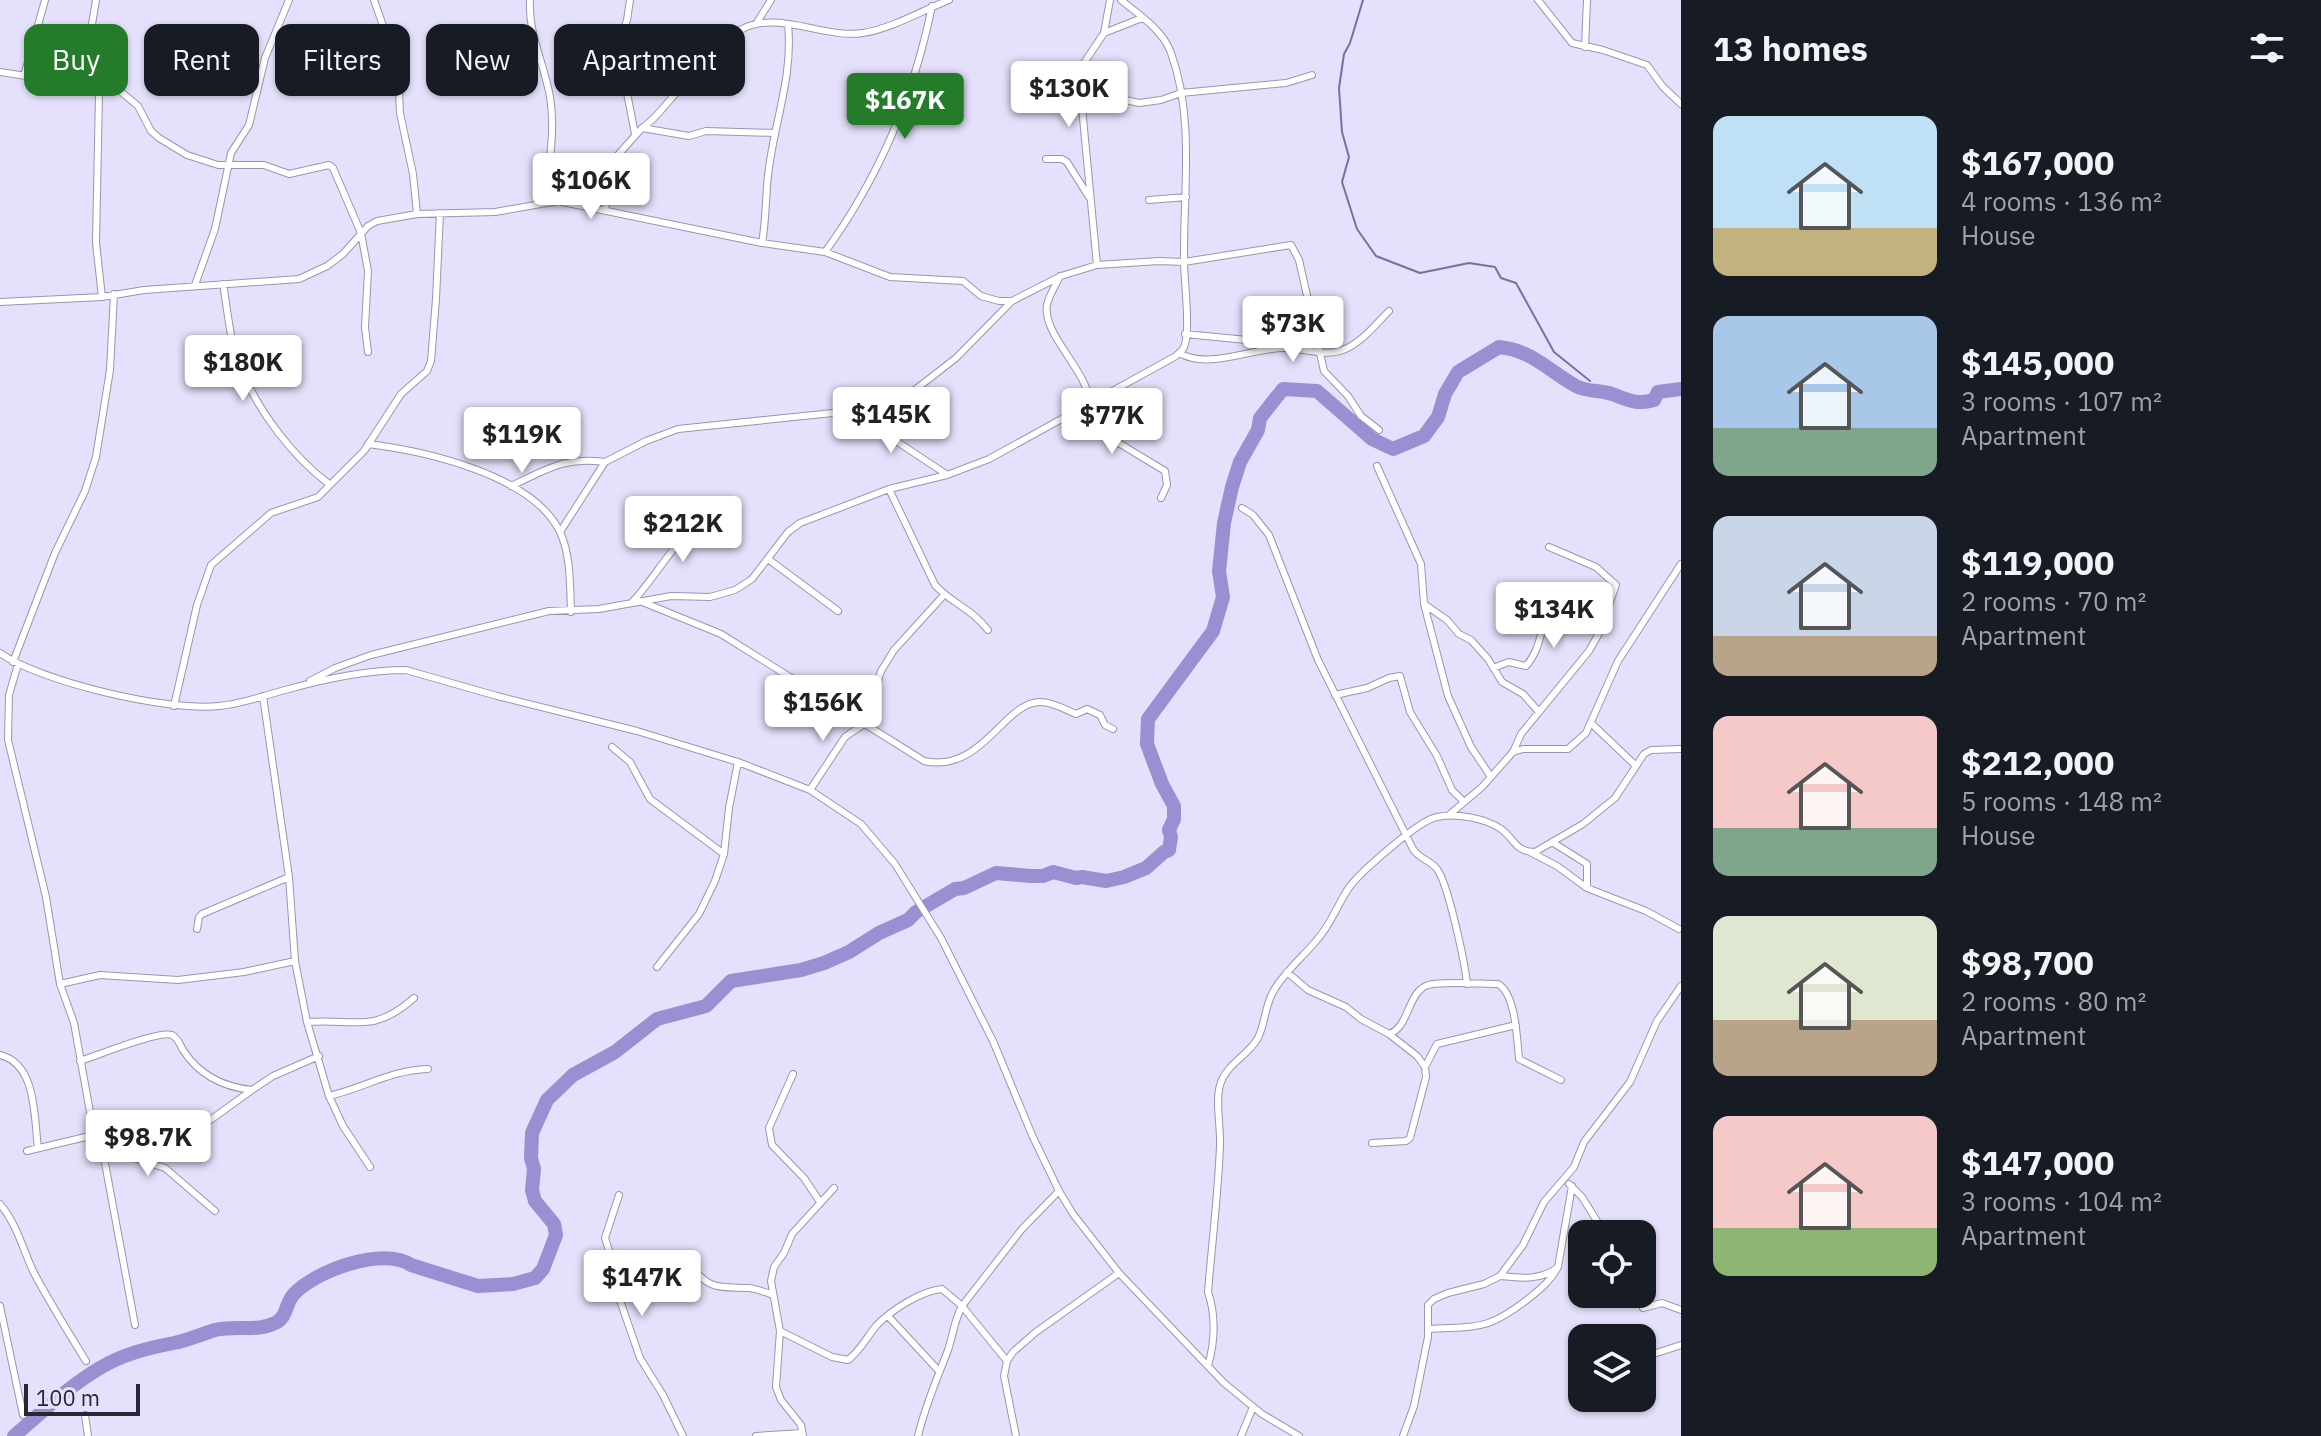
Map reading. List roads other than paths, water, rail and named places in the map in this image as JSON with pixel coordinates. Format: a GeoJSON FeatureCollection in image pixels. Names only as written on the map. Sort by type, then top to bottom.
{"type":"FeatureCollection","features":[{"type":"Feature","properties":{"kind":"street"},"geometry":{"type":"LineString","coordinates":[[38,24],[45,0]]}},
{"type":"Feature","properties":{"kind":"street"},"geometry":{"type":"LineString","coordinates":[[92,24],[96,0]]}},
{"type":"Feature","properties":{"kind":"street"},"geometry":{"type":"LineString","coordinates":[[195,285],[215,229],[231,153],[249,125],[265,58],[289,0]]}},
{"type":"Feature","properties":{"kind":"street"},"geometry":{"type":"LineString","coordinates":[[374,0],[398,69],[400,113],[413,174],[417,214]]}},
{"type":"Feature","properties":{"kind":"street"},"geometry":{"type":"LineString","coordinates":[[530,0],[530,26],[546,79],[552,115],[545,202]]}},
{"type":"Feature","properties":{"kind":"street"},"geometry":{"type":"LineString","coordinates":[[630,0],[618,47],[635,134]]}},
{"type":"Feature","properties":{"kind":"street"},"geometry":{"type":"LineString","coordinates":[[756,25],[771,0]]}},
{"type":"Feature","properties":{"kind":"street"},"geometry":{"type":"LineString","coordinates":[[570,202],[620,154],[635,134],[663,111],[683,86],[703,72],[737,32],[756,25],[788,24],[829,32],[861,33],[899,22],[949,0]]}},
{"type":"Feature","properties":{"kind":"street"},"geometry":{"type":"LineString","coordinates":[[1097,265],[1080,69],[1104,33],[1110,0]]}},
{"type":"Feature","properties":{"kind":"street"},"geometry":{"type":"LineString","coordinates":[[304,684],[371,655],[549,611],[571,612],[671,596],[710,597],[735,590],[752,579],[788,532],[800,523],[889,489],[947,475],[989,459],[1152,371],[1179,353],[1185,346],[1186,197],[1181,93],[1167,43],[1121,0]]}},
{"type":"Feature","properties":{"kind":"street"},"geometry":{"type":"LineString","coordinates":[[1538,0],[1572,43],[1647,65],[1681,104]]}},
{"type":"Feature","properties":{"kind":"street"},"geometry":{"type":"LineString","coordinates":[[1585,47],[1587,0]]}},
{"type":"Feature","properties":{"kind":"street"},"geometry":{"type":"LineString","coordinates":[[825,252],[863,193],[896,126],[919,61],[932,6]]}},
{"type":"Feature","properties":{"kind":"street"},"geometry":{"type":"LineString","coordinates":[[1104,33],[1142,18]]}},
{"type":"Feature","properties":{"kind":"street"},"geometry":{"type":"LineString","coordinates":[[762,243],[769,163],[790,56],[788,24]]}},
{"type":"Feature","properties":{"kind":"street"},"geometry":{"type":"LineString","coordinates":[[0,72],[24,76]]}},
{"type":"Feature","properties":{"kind":"street"},"geometry":{"type":"LineString","coordinates":[[1081,90],[1139,103],[1181,93],[1286,83],[1312,75]]}},
{"type":"Feature","properties":{"kind":"street"},"geometry":{"type":"LineString","coordinates":[[99,96],[96,243],[102,297]]}},
{"type":"Feature","properties":{"kind":"street"},"geometry":{"type":"LineString","coordinates":[[126,96],[138,106],[151,131],[187,155],[227,167],[264,165],[289,174],[329,165],[338,175],[361,233],[368,271],[365,327],[368,352]]}},
{"type":"Feature","properties":{"kind":"street"},"geometry":{"type":"LineString","coordinates":[[642,128],[689,136],[706,131],[775,133]]}},
{"type":"Feature","properties":{"kind":"street"},"geometry":{"type":"LineString","coordinates":[[605,209],[620,154]]}},
{"type":"Feature","properties":{"kind":"street"},"geometry":{"type":"LineString","coordinates":[[1046,159],[1067,162],[1089,198]]}},
{"type":"Feature","properties":{"kind":"street"},"geometry":{"type":"LineString","coordinates":[[1149,200],[1186,197]]}},
{"type":"Feature","properties":{"kind":"street"},"geometry":{"type":"LineString","coordinates":[[0,302],[102,297],[195,285],[299,279],[343,254],[361,233],[377,221],[417,214],[495,212],[545,202],[570,202],[762,243],[825,252],[850,260],[879,275],[907,279],[955,279],[963,281],[981,296],[1012,301]]}},
{"type":"Feature","properties":{"kind":"street"},"geometry":{"type":"LineString","coordinates":[[174,706],[197,605],[211,565],[265,517],[286,506],[313,500],[356,460],[401,394],[423,376],[429,365],[440,213]]}},
{"type":"Feature","properties":{"kind":"street"},"geometry":{"type":"LineString","coordinates":[[560,532],[605,462],[646,441],[678,429],[766,422],[849,410],[882,403],[918,390],[956,358],[1012,301],[1061,276],[1097,265],[1184,262],[1292,246],[1299,260],[1322,364],[1328,377],[1348,396],[1361,416],[1379,430]]}},
{"type":"Feature","properties":{"kind":"street"},"geometry":{"type":"LineString","coordinates":[[1061,276],[1047,303],[1048,318],[1062,348],[1079,370],[1088,389],[1087,404],[1102,431],[1165,471],[1167,485],[1161,498]]}},
{"type":"Feature","properties":{"kind":"street"},"geometry":{"type":"LineString","coordinates":[[223,284],[241,369],[270,420],[308,469],[329,484]]}},
{"type":"Feature","properties":{"kind":"street"},"geometry":{"type":"LineString","coordinates":[[114,294],[110,370],[96,457],[85,491],[49,567],[15,663],[9,695],[8,740],[46,897],[60,984],[74,1023],[135,1325]]}},
{"type":"Feature","properties":{"kind":"street"},"geometry":{"type":"LineString","coordinates":[[1185,334],[1257,341],[1320,352],[1346,349],[1389,311]]}},
{"type":"Feature","properties":{"kind":"street"},"geometry":{"type":"LineString","coordinates":[[1179,353],[1191,359],[1204,360],[1258,349],[1286,348]]}},
{"type":"Feature","properties":{"kind":"street"},"geometry":{"type":"LineString","coordinates":[[849,410],[947,475]]}},
{"type":"Feature","properties":{"kind":"street"},"geometry":{"type":"LineString","coordinates":[[368,444],[397,448],[483,472],[538,504],[560,532],[565,550],[571,612]]}},
{"type":"Feature","properties":{"kind":"street"},"geometry":{"type":"LineString","coordinates":[[511,486],[565,461],[585,459],[605,462]]}},
{"type":"Feature","properties":{"kind":"street"},"geometry":{"type":"LineString","coordinates":[[1377,466],[1421,564],[1424,604],[1448,696],[1471,747],[1491,777]]}},
{"type":"Feature","properties":{"kind":"street"},"geometry":{"type":"LineString","coordinates":[[889,489],[927,571],[944,595],[968,608],[988,630]]}},
{"type":"Feature","properties":{"kind":"street"},"geometry":{"type":"LineString","coordinates":[[1242,508],[1253,515],[1269,535],[1307,635],[1335,695],[1406,836],[1418,856],[1435,866],[1442,880],[1467,984]]}},
{"type":"Feature","properties":{"kind":"street"},"geometry":{"type":"LineString","coordinates":[[631,603],[691,530],[706,522],[734,519]]}},
{"type":"Feature","properties":{"kind":"street"},"geometry":{"type":"LineString","coordinates":[[1449,815],[1513,752],[1521,734],[1589,651],[1602,624],[1616,585],[1596,567],[1549,547]]}},
{"type":"Feature","properties":{"kind":"street"},"geometry":{"type":"LineString","coordinates":[[768,559],[838,611]]}},
{"type":"Feature","properties":{"kind":"street"},"geometry":{"type":"LineString","coordinates":[[1513,752],[1523,749],[1568,749],[1586,733],[1618,661],[1681,564]]}},
{"type":"Feature","properties":{"kind":"street"},"geometry":{"type":"LineString","coordinates":[[810,790],[845,737],[864,724],[881,671],[906,635],[944,595]]}},
{"type":"Feature","properties":{"kind":"street"},"geometry":{"type":"LineString","coordinates":[[1493,668],[1509,662],[1529,664],[1539,648],[1542,626],[1554,596],[1562,596],[1602,624]]}},
{"type":"Feature","properties":{"kind":"street"},"geometry":{"type":"LineString","coordinates":[[640,601],[721,634],[924,761],[942,764],[975,750],[1019,711],[1043,701],[1076,714],[1087,709],[1100,715],[1105,725],[1113,729]]}},
{"type":"Feature","properties":{"kind":"street"},"geometry":{"type":"LineString","coordinates":[[1424,604],[1447,620],[1459,634],[1471,640],[1505,686],[1523,694],[1539,712]]}},
{"type":"Feature","properties":{"kind":"street"},"geometry":{"type":"LineString","coordinates":[[0,653],[36,672],[174,706],[217,707],[304,684],[380,670],[406,670],[637,731],[738,762],[810,790],[861,824],[912,889],[941,938],[993,1041],[1059,1191],[1081,1224],[1119,1273],[1208,1366],[1253,1407],[1299,1436]]}},
{"type":"Feature","properties":{"kind":"street"},"geometry":{"type":"LineString","coordinates":[[1335,695],[1400,676],[1410,712],[1437,756],[1452,790],[1464,802]]}},
{"type":"Feature","properties":{"kind":"street"},"geometry":{"type":"LineString","coordinates":[[263,696],[289,877],[295,961],[307,1022],[329,1096],[343,1126],[370,1167]]}},
{"type":"Feature","properties":{"kind":"street"},"geometry":{"type":"LineString","coordinates":[[1591,723],[1635,765]]}},
{"type":"Feature","properties":{"kind":"street"},"geometry":{"type":"LineString","coordinates":[[0,747],[8,740]]}},
{"type":"Feature","properties":{"kind":"street"},"geometry":{"type":"LineString","coordinates":[[612,747],[630,762],[650,799],[724,854]]}},
{"type":"Feature","properties":{"kind":"street"},"geometry":{"type":"LineString","coordinates":[[1530,852],[1583,824],[1615,798],[1644,754],[1651,750],[1681,749]]}},
{"type":"Feature","properties":{"kind":"street"},"geometry":{"type":"LineString","coordinates":[[657,967],[699,914],[715,881],[724,854],[738,762]]}},
{"type":"Feature","properties":{"kind":"street"},"geometry":{"type":"LineString","coordinates":[[1208,1366],[1214,1311],[1208,1292],[1220,1143],[1219,1089],[1225,1074],[1256,1041],[1271,994],[1317,940],[1362,871],[1426,820],[1449,815],[1489,822],[1508,834],[1513,843],[1557,866],[1587,888],[1646,911],[1679,929]]}},
{"type":"Feature","properties":{"kind":"street"},"geometry":{"type":"LineString","coordinates":[[1552,842],[1587,864],[1587,888]]}},
{"type":"Feature","properties":{"kind":"street"},"geometry":{"type":"LineString","coordinates":[[197,929],[202,914],[289,877]]}},
{"type":"Feature","properties":{"kind":"street"},"geometry":{"type":"LineString","coordinates":[[60,984],[100,975],[178,980],[244,972],[295,961]]}},
{"type":"Feature","properties":{"kind":"street"},"geometry":{"type":"LineString","coordinates":[[1287,972],[1308,990],[1346,1007],[1389,1034],[1417,1056],[1425,1067],[1426,1077],[1410,1138],[1406,1141],[1372,1143]]}},
{"type":"Feature","properties":{"kind":"street"},"geometry":{"type":"LineString","coordinates":[[1389,1034],[1398,1030],[1422,988],[1428,985],[1503,986],[1516,1025],[1519,1059],[1561,1080]]}},
{"type":"Feature","properties":{"kind":"street"},"geometry":{"type":"LineString","coordinates":[[1403,1436],[1414,1406],[1429,1329],[1428,1305],[1434,1299],[1500,1276],[1523,1245],[1544,1202],[1574,1167],[1584,1142],[1630,1082],[1657,1021],[1681,986]]}},
{"type":"Feature","properties":{"kind":"street"},"geometry":{"type":"LineString","coordinates":[[307,1022],[364,1024],[395,1015],[414,998]]}},
{"type":"Feature","properties":{"kind":"street"},"geometry":{"type":"LineString","coordinates":[[1425,1067],[1437,1044],[1516,1025]]}},
{"type":"Feature","properties":{"kind":"street"},"geometry":{"type":"LineString","coordinates":[[80,1061],[168,1034],[176,1038],[195,1065],[209,1077],[224,1085],[252,1090]]}},
{"type":"Feature","properties":{"kind":"street"},"geometry":{"type":"LineString","coordinates":[[0,1055],[13,1061],[28,1080],[38,1148]]}},
{"type":"Feature","properties":{"kind":"street"},"geometry":{"type":"LineString","coordinates":[[27,1151],[117,1123],[149,1121],[187,1125],[209,1121],[273,1076],[319,1056]]}},
{"type":"Feature","properties":{"kind":"street"},"geometry":{"type":"LineString","coordinates":[[329,1096],[352,1091],[401,1070],[428,1069]]}},
{"type":"Feature","properties":{"kind":"street"},"geometry":{"type":"LineString","coordinates":[[793,1074],[769,1128],[772,1145],[804,1178],[820,1202]]}},
{"type":"Feature","properties":{"kind":"street"},"geometry":{"type":"LineString","coordinates":[[117,1123],[131,1157],[165,1168],[215,1211]]}},
{"type":"Feature","properties":{"kind":"street"},"geometry":{"type":"LineString","coordinates":[[1563,1179],[1582,1197],[1596,1220]]}},
{"type":"Feature","properties":{"kind":"street"},"geometry":{"type":"LineString","coordinates":[[1429,1329],[1466,1328],[1497,1321],[1553,1276],[1558,1267],[1572,1186]]}},
{"type":"Feature","properties":{"kind":"street"},"geometry":{"type":"LineString","coordinates":[[756,1436],[802,1435],[801,1425],[781,1400],[776,1387],[780,1331],[773,1295],[774,1267],[792,1234],[834,1188]]}},
{"type":"Feature","properties":{"kind":"street"},"geometry":{"type":"LineString","coordinates":[[918,1436],[955,1319],[962,1306],[1022,1229],[1059,1191]]}},
{"type":"Feature","properties":{"kind":"street"},"geometry":{"type":"LineString","coordinates":[[619,1195],[605,1238],[615,1286],[640,1358],[683,1436]]}},
{"type":"Feature","properties":{"kind":"street"},"geometry":{"type":"LineString","coordinates":[[0,1204],[13,1223],[52,1305],[86,1361]]}},
{"type":"Feature","properties":{"kind":"street"},"geometry":{"type":"LineString","coordinates":[[615,1286],[642,1295],[655,1287],[673,1268],[682,1266],[694,1269],[712,1285],[752,1288],[773,1295]]}},
{"type":"Feature","properties":{"kind":"street"},"geometry":{"type":"LineString","coordinates":[[1500,1276],[1535,1277],[1550,1274],[1558,1267]]}},
{"type":"Feature","properties":{"kind":"street"},"geometry":{"type":"LineString","coordinates":[[1016,1436],[1004,1376],[1007,1361],[1036,1332],[1119,1273]]}},
{"type":"Feature","properties":{"kind":"street"},"geometry":{"type":"LineString","coordinates":[[780,1331],[845,1361],[852,1358],[878,1323],[937,1289],[948,1292],[962,1306],[1007,1361]]}},
{"type":"Feature","properties":{"kind":"street"},"geometry":{"type":"LineString","coordinates":[[1656,1305],[1662,1303],[1681,1310]]}},
{"type":"Feature","properties":{"kind":"street"},"geometry":{"type":"LineString","coordinates":[[0,1306],[23,1415]]}},
{"type":"Feature","properties":{"kind":"street"},"geometry":{"type":"LineString","coordinates":[[888,1316],[938,1370]]}},
{"type":"Feature","properties":{"kind":"street"},"geometry":{"type":"LineString","coordinates":[[1656,1353],[1681,1345]]}},
{"type":"Feature","properties":{"kind":"street"},"geometry":{"type":"LineString","coordinates":[[1241,1436],[1253,1407]]}},
{"type":"Feature","properties":{"kind":"street"},"geometry":{"type":"LineString","coordinates":[[85,1415],[88,1436]]}},
{"type":"Feature","properties":{"kind":"waterway"},"geometry":{"type":"LineString","coordinates":[[1363,0],[1344,54],[1339,88],[1342,132],[1349,157],[1342,182],[1357,229],[1376,256],[1420,273],[1469,263],[1495,267],[1501,278],[1516,283],[1554,352],[1590,381]]}},
{"type":"Feature","properties":{"kind":"waterway"},"geometry":{"type":"LineString","coordinates":[[14,1436],[66,1391],[109,1363],[136,1352],[215,1330],[268,1326],[282,1317],[291,1298],[304,1285],[350,1264],[384,1258],[399,1260],[478,1286],[513,1284],[535,1278],[543,1269],[556,1235],[554,1224],[535,1201],[532,1190],[532,1133],[547,1100],[573,1075],[615,1052],[657,1019],[706,1006],[731,981],[801,970],[824,963],[908,920],[955,889],[996,873],[1043,876],[1053,872],[1106,881],[1146,868],[1169,850],[1174,806],[1147,744],[1148,719],[1213,631],[1223,597],[1219,571],[1232,487],[1240,462],[1258,430],[1260,418],[1283,389],[1317,391],[1372,439],[1393,449],[1424,436],[1438,417],[1445,394],[1458,372],[1499,347],[1521,352],[1580,388],[1633,401],[1654,400],[1658,392],[1681,389]]}}]}
